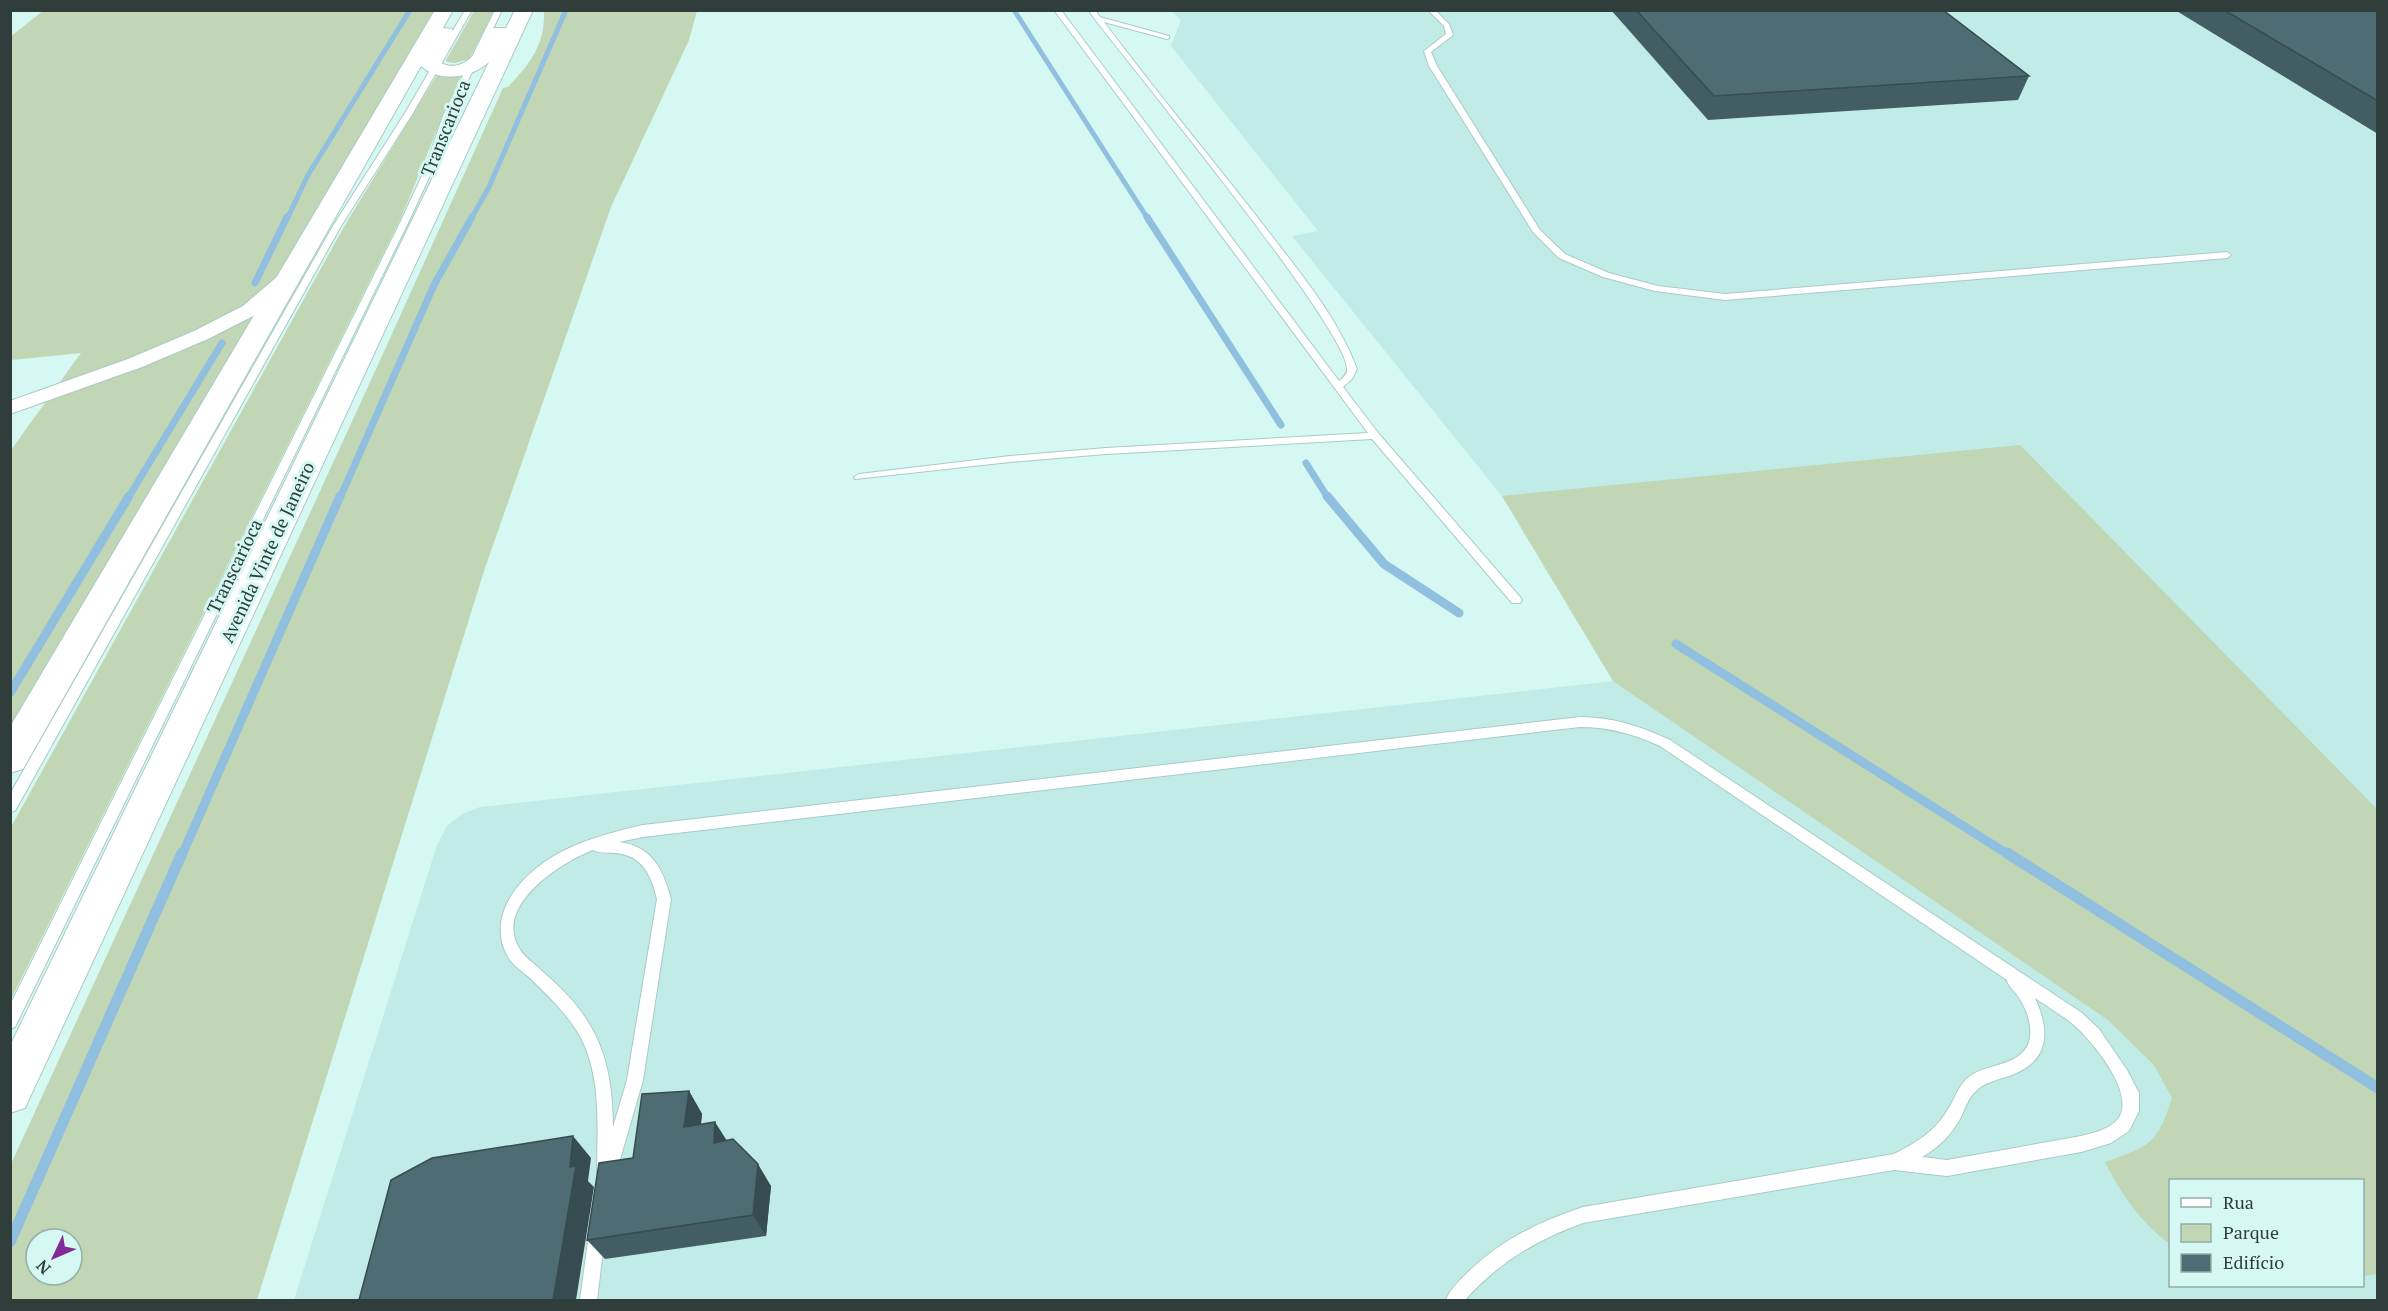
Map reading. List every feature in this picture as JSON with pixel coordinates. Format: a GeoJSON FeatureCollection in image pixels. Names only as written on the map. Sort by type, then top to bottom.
{"type":"FeatureCollection","features":[{"type":"Feature","properties":{"kind":"street"},"geometry":{"type":"LineString","coordinates":[[446,10],[445,34],[429,63],[436,69],[452,70],[470,67],[484,58],[498,33],[519,10]]}},
{"type":"Feature","properties":{"kind":"street"},"geometry":{"type":"LineString","coordinates":[[10,759],[446,10]]}},
{"type":"Feature","properties":{"kind":"street","name":"Avenida Vinte de Janeiro"},"geometry":{"type":"LineString","coordinates":[[10,1093],[524,10]]}},
{"type":"Feature","properties":{"kind":"street"},"geometry":{"type":"LineString","coordinates":[[10,408],[135,363],[201,335],[250,310],[292,274]]}},
{"type":"Feature","properties":{"kind":"lane","name":"Transcarioca"},"geometry":{"type":"LineString","coordinates":[[10,807],[337,226],[436,69],[469,10]]}},
{"type":"Feature","properties":{"kind":"lane","name":"Transcarioca"},"geometry":{"type":"LineString","coordinates":[[10,1022],[409,212],[429,169],[447,116],[499,10]]}},
{"type":"Feature","properties":{"kind":"lane"},"geometry":{"type":"LineString","coordinates":[[1057,10],[1376,436],[1516,600]]}},
{"type":"Feature","properties":{"kind":"lane"},"geometry":{"type":"LineString","coordinates":[[1431,10],[1447,25],[1450,36],[1427,51],[1433,66],[1537,232],[1562,256],[1606,275],[1658,289],[1725,297],[2227,255]]}},
{"type":"Feature","properties":{"kind":"lane"},"geometry":{"type":"LineString","coordinates":[[1094,14],[1300,281],[1338,335],[1349,355],[1352,369],[1349,376],[1338,386]]}},
{"type":"Feature","properties":{"kind":"lane"},"geometry":{"type":"LineString","coordinates":[[1094,14],[1167,37]]}},
{"type":"Feature","properties":{"kind":"lane"},"geometry":{"type":"LineString","coordinates":[[859,477],[1074,453],[1376,436]]}},
{"type":"Feature","properties":{"kind":"lane"},"geometry":{"type":"LineString","coordinates":[[588,847],[613,846],[634,851],[650,862],[659,876],[664,899],[635,1080],[604,1191],[604,1093],[599,1061],[587,1032],[568,1008],[514,954],[507,938],[507,922],[520,894],[555,862],[588,847],[618,836],[643,831],[1603,721],[1622,725],[1665,743],[2077,1018],[2094,1034],[2122,1075],[2131,1093],[2131,1112],[2123,1126],[2105,1137],[2081,1144],[1947,1168],[1894,1162]]}},
{"type":"Feature","properties":{"kind":"lane"},"geometry":{"type":"LineString","coordinates":[[1454,1300],[1473,1277],[1505,1251],[1541,1229],[1583,1215],[1894,1162],[1929,1146],[1944,1129],[1969,1087],[1984,1076],[2017,1065],[2029,1056],[2035,1047],[2038,1035],[2031,1004],[2022,989],[1991,959]]}},
{"type":"Feature","properties":{"kind":"lane"},"geometry":{"type":"LineString","coordinates":[[588,1300],[600,1220]]}},
{"type":"Feature","properties":{"kind":"shaded area"},"geometry":{"type":"Polygon","coordinates":[[[1172,11],[2377,11],[2377,1300],[294,1300],[437,845],[447,826],[462,814],[480,807],[1613,681],[1502,496],[1292,236],[1318,231],[1171,46],[1181,20],[1172,11]]]}},
{"type":"Feature","properties":{"kind":"green space"},"geometry":{"type":"Polygon","coordinates":[[[43,11],[436,11],[11,737],[11,450],[81,353],[11,360],[10,37],[43,11]]]}},
{"type":"Feature","properties":{"kind":"green space"},"geometry":{"type":"Polygon","coordinates":[[[474,11],[495,11],[469,59],[455,63],[447,62],[446,60],[474,11]]]}},
{"type":"Feature","properties":{"kind":"green space"},"geometry":{"type":"Polygon","coordinates":[[[544,11],[697,11],[689,40],[611,207],[484,571],[257,1300],[11,1300],[11,1164],[503,88],[508,87],[530,61],[542,34],[544,11]]]}},
{"type":"Feature","properties":{"kind":"green space"},"geometry":{"type":"Polygon","coordinates":[[[462,74],[399,222],[11,999],[11,827],[345,225],[437,75],[462,74]]]}},
{"type":"Feature","properties":{"kind":"green space"},"geometry":{"type":"Polygon","coordinates":[[[2020,445],[2377,809],[2377,1274],[2364,1276],[2364,1179],[2169,1179],[2169,1243],[2160,1236],[2133,1207],[2105,1162],[2132,1152],[2150,1142],[2162,1126],[2172,1098],[2154,1065],[2108,1020],[1613,681],[1502,496],[2020,445]]]}},
{"type":"Feature","properties":{"kind":"building"},"geometry":{"type":"Polygon","coordinates":[[[1636,10],[1943,10],[2029,76],[1714,96],[1636,10]]]}},
{"type":"Feature","properties":{"kind":"building"},"geometry":{"type":"Polygon","coordinates":[[[2224,10],[2378,10],[2378,101],[2224,10]]]}},
{"type":"Feature","properties":{"kind":"building"},"geometry":{"type":"Polygon","coordinates":[[[689,1091],[684,1127],[715,1122],[714,1143],[733,1139],[758,1164],[753,1215],[587,1240],[599,1163],[633,1158],[642,1094],[689,1091]]]}},
{"type":"Feature","properties":{"kind":"building"},"geometry":{"type":"Polygon","coordinates":[[[573,1136],[570,1167],[576,1166],[553,1300],[359,1300],[391,1180],[432,1158],[573,1136]]]}},
{"type":"Feature","properties":{"kind":"waterway"},"geometry":{"type":"LineString","coordinates":[[287,219],[308,175],[410,10]]}},
{"type":"Feature","properties":{"kind":"waterway"},"geometry":{"type":"LineString","coordinates":[[471,219],[489,187],[566,10]]}},
{"type":"Feature","properties":{"kind":"waterway"},"geometry":{"type":"LineString","coordinates":[[1014,10],[1148,219]]}},
{"type":"Feature","properties":{"kind":"waterway"},"geometry":{"type":"LineString","coordinates":[[255,283],[287,217]]}},
{"type":"Feature","properties":{"kind":"waterway"},"geometry":{"type":"LineString","coordinates":[[340,498],[434,285],[472,217]]}},
{"type":"Feature","properties":{"kind":"waterway"},"geometry":{"type":"LineString","coordinates":[[1147,217],[1281,425]]}},
{"type":"Feature","properties":{"kind":"waterway"},"geometry":{"type":"LineString","coordinates":[[128,498],[222,343]]}},
{"type":"Feature","properties":{"kind":"waterway"},"geometry":{"type":"LineString","coordinates":[[1306,463],[1328,498]]}},
{"type":"Feature","properties":{"kind":"waterway"},"geometry":{"type":"LineString","coordinates":[[10,693],[129,496]]}},
{"type":"Feature","properties":{"kind":"waterway"},"geometry":{"type":"LineString","coordinates":[[182,855],[340,496]]}},
{"type":"Feature","properties":{"kind":"waterway"},"geometry":{"type":"LineString","coordinates":[[1327,496],[1384,564],[1459,613]]}},
{"type":"Feature","properties":{"kind":"waterway"},"geometry":{"type":"LineString","coordinates":[[1676,644],[2009,855]]}},
{"type":"Feature","properties":{"kind":"waterway"},"geometry":{"type":"LineString","coordinates":[[10,1242],[182,853]]}},
{"type":"Feature","properties":{"kind":"waterway"},"geometry":{"type":"LineString","coordinates":[[2007,853],[2378,1088]]}}]}
